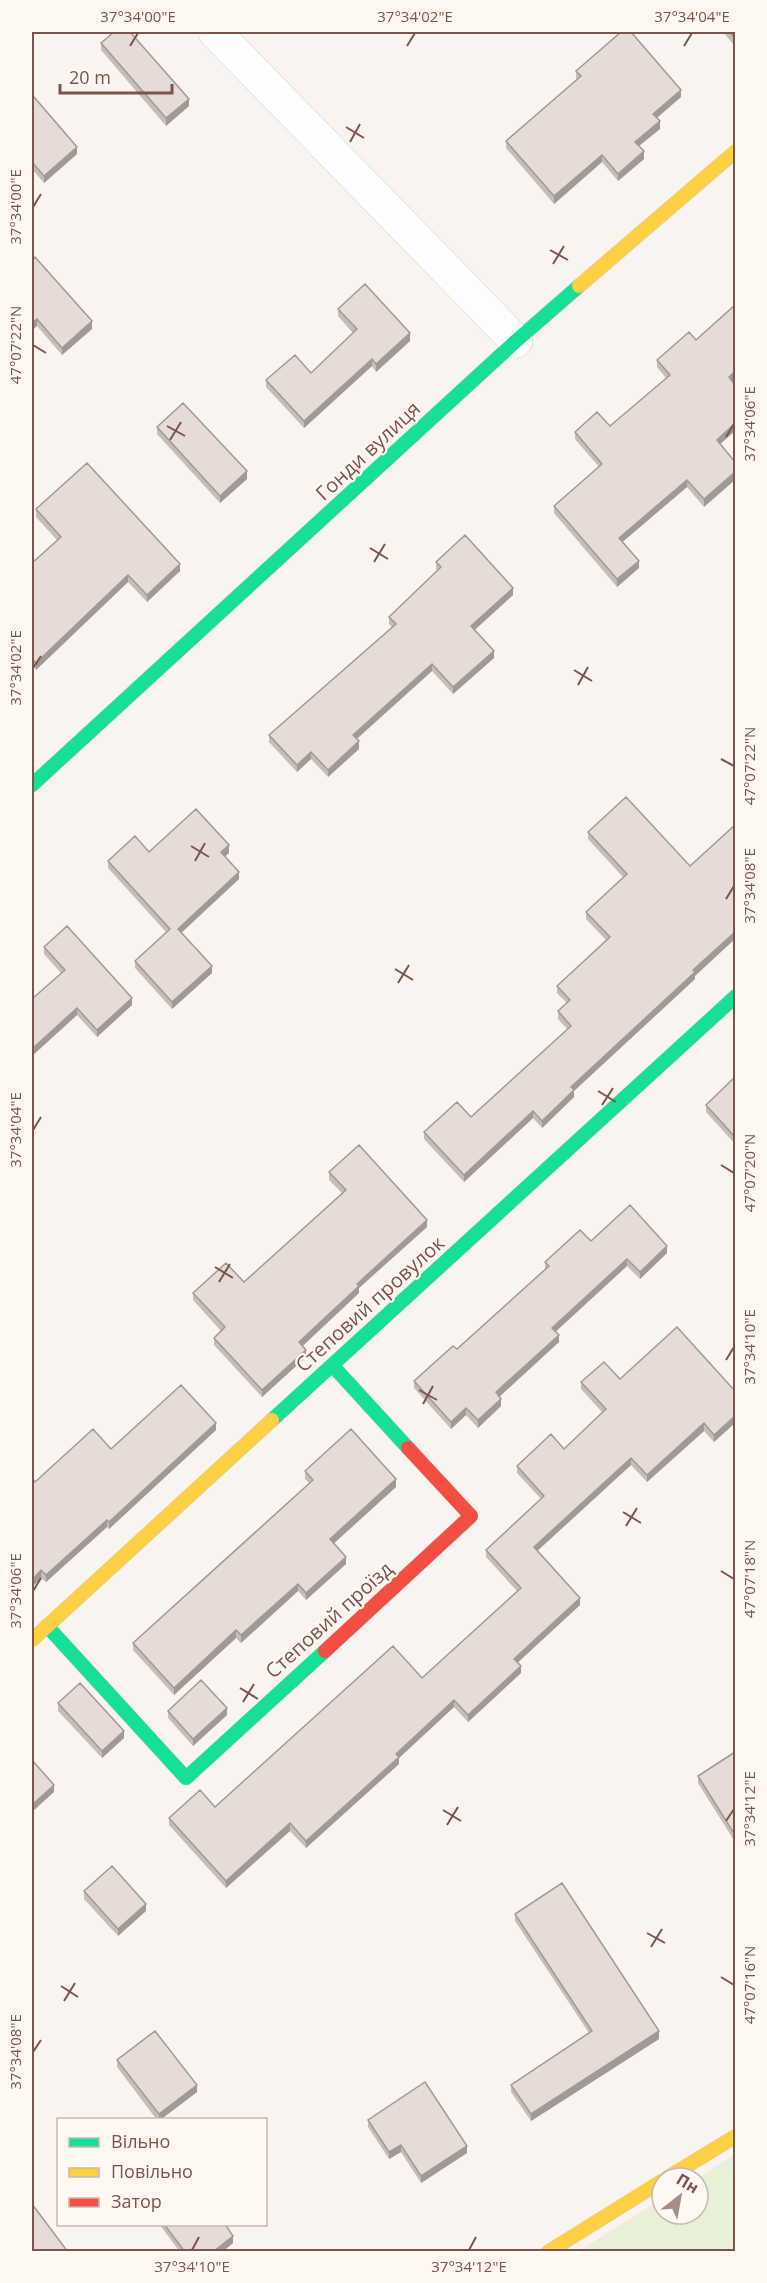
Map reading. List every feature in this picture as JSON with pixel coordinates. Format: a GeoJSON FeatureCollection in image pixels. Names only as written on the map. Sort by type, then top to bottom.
{"type":"FeatureCollection","features":[{"type":"Feature","properties":{"kind":"street"},"geometry":{"type":"LineString","coordinates":[[215,32],[516,341]]}},
{"type":"Feature","properties":{"kind":"street","name":"Гонди вулиця"},"geometry":{"type":"LineString","coordinates":[[32,785],[516,341],[735,151]]}},
{"type":"Feature","properties":{"kind":"street","name":"Степовий провулок"},"geometry":{"type":"LineString","coordinates":[[32,1640],[735,996]]}},
{"type":"Feature","properties":{"kind":"street","name":"Степовий проїзд"},"geometry":{"type":"LineString","coordinates":[[47,1626],[186,1778],[471,1516],[332,1365]]}},
{"type":"Feature","properties":{"kind":"street"},"geometry":{"type":"LineString","coordinates":[[686,2166],[735,2136]]}},
{"type":"Feature","properties":{"kind":"street"},"geometry":{"type":"LineString","coordinates":[[548,2252],[650,2188]]}},
{"type":"Feature","properties":{"kind":"green space"},"geometry":{"type":"Polygon","coordinates":[[[735,2154],[735,2251],[577,2252],[650,2206],[650,2226],[710,2226],[710,2170],[735,2154]]]}},
{"type":"Feature","properties":{"kind":"building"},"geometry":{"type":"Polygon","coordinates":[[[114,32],[130,32],[189,99],[166,118],[101,43],[114,32]]]}},
{"type":"Feature","properties":{"kind":"building"},"geometry":{"type":"Polygon","coordinates":[[[621,32],[631,32],[681,90],[653,114],[660,121],[635,142],[644,151],[618,174],[602,155],[554,196],[506,141],[581,76],[576,71],[621,32]]]}},
{"type":"Feature","properties":{"kind":"building"},"geometry":{"type":"Polygon","coordinates":[[[34,97],[77,147],[44,176],[32,162],[32,99],[34,97]]]}},
{"type":"Feature","properties":{"kind":"building"},"geometry":{"type":"Polygon","coordinates":[[[35,257],[92,321],[62,348],[37,319],[32,323],[32,260],[35,257]]]}},
{"type":"Feature","properties":{"kind":"building"},"geometry":{"type":"Polygon","coordinates":[[[365,284],[410,333],[376,364],[372,359],[304,421],[266,380],[295,355],[311,373],[357,329],[338,309],[365,284]]]}},
{"type":"Feature","properties":{"kind":"building"},"geometry":{"type":"Polygon","coordinates":[[[735,305],[735,371],[729,377],[735,385],[735,423],[717,440],[735,462],[735,472],[704,499],[687,480],[619,538],[639,561],[617,579],[554,506],[602,464],[575,432],[597,412],[610,426],[670,375],[657,360],[689,332],[696,340],[735,305]]]}},
{"type":"Feature","properties":{"kind":"building"},"geometry":{"type":"Polygon","coordinates":[[[183,403],[247,471],[220,496],[157,427],[183,403]]]}},
{"type":"Feature","properties":{"kind":"building"},"geometry":{"type":"Polygon","coordinates":[[[87,463],[180,564],[147,595],[128,575],[36,663],[32,658],[32,563],[61,537],[36,509],[87,463]]]}},
{"type":"Feature","properties":{"kind":"building"},"geometry":{"type":"Polygon","coordinates":[[[465,535],[513,588],[471,626],[494,651],[453,687],[432,664],[353,735],[359,741],[328,770],[311,752],[297,765],[269,735],[396,624],[389,617],[441,567],[436,562],[465,535]]]}},
{"type":"Feature","properties":{"kind":"building"},"geometry":{"type":"Polygon","coordinates":[[[626,797],[690,866],[735,825],[735,932],[571,1087],[574,1090],[542,1121],[533,1111],[464,1175],[424,1132],[457,1102],[471,1117],[571,1026],[558,1011],[570,1000],[557,986],[610,937],[586,912],[627,874],[588,832],[626,797]]]}},
{"type":"Feature","properties":{"kind":"building"},"geometry":{"type":"Polygon","coordinates":[[[196,809],[229,845],[221,852],[239,872],[178,929],[212,966],[172,1002],[135,961],[170,929],[108,861],[135,836],[149,852],[196,809]]]}},
{"type":"Feature","properties":{"kind":"building"},"geometry":{"type":"Polygon","coordinates":[[[67,926],[132,998],[97,1030],[77,1008],[32,1049],[32,999],[65,970],[44,947],[67,926]]]}},
{"type":"Feature","properties":{"kind":"building"},"geometry":{"type":"Polygon","coordinates":[[[735,1077],[735,1137],[706,1105],[735,1077]]]}},
{"type":"Feature","properties":{"kind":"building"},"geometry":{"type":"Polygon","coordinates":[[[359,1145],[427,1220],[357,1284],[359,1286],[299,1342],[306,1350],[262,1390],[214,1338],[225,1327],[193,1293],[226,1263],[244,1282],[346,1190],[329,1172],[359,1145]]]}},
{"type":"Feature","properties":{"kind":"building"},"geometry":{"type":"Polygon","coordinates":[[[630,1205],[667,1246],[640,1272],[627,1259],[552,1328],[559,1335],[496,1392],[501,1399],[478,1420],[466,1408],[451,1422],[414,1381],[453,1346],[457,1349],[549,1266],[545,1262],[580,1230],[591,1241],[630,1205]]]}},
{"type":"Feature","properties":{"kind":"building"},"geometry":{"type":"Polygon","coordinates":[[[677,1327],[735,1391],[735,1416],[714,1435],[704,1423],[647,1475],[631,1458],[534,1547],[580,1598],[514,1659],[521,1666],[468,1715],[454,1700],[396,1754],[399,1757],[306,1841],[290,1823],[226,1881],[169,1818],[200,1790],[215,1807],[393,1646],[422,1678],[521,1588],[486,1550],[544,1496],[517,1466],[551,1434],[564,1449],[606,1409],[581,1382],[604,1362],[620,1379],[677,1327]]]}},
{"type":"Feature","properties":{"kind":"building"},"geometry":{"type":"Polygon","coordinates":[[[181,1385],[216,1423],[109,1522],[107,1520],[46,1575],[41,1570],[32,1580],[32,1478],[35,1482],[93,1429],[111,1449],[181,1385]]]}},
{"type":"Feature","properties":{"kind":"building"},"geometry":{"type":"Polygon","coordinates":[[[351,1429],[396,1479],[330,1539],[346,1557],[306,1593],[298,1584],[241,1635],[236,1630],[174,1688],[133,1643],[313,1480],[305,1471],[351,1429]]]}},
{"type":"Feature","properties":{"kind":"building"},"geometry":{"type":"Polygon","coordinates":[[[201,1680],[227,1708],[193,1739],[168,1711],[201,1680]]]}},
{"type":"Feature","properties":{"kind":"building"},"geometry":{"type":"Polygon","coordinates":[[[80,1683],[124,1731],[102,1751],[58,1703],[80,1683]]]}},
{"type":"Feature","properties":{"kind":"building"},"geometry":{"type":"Polygon","coordinates":[[[735,1752],[735,1835],[698,1776],[735,1752]]]}},
{"type":"Feature","properties":{"kind":"building"},"geometry":{"type":"Polygon","coordinates":[[[32,1760],[54,1785],[32,1805],[32,1760]]]}},
{"type":"Feature","properties":{"kind":"building"},"geometry":{"type":"Polygon","coordinates":[[[112,1866],[146,1904],[118,1929],[84,1891],[112,1866]]]}},
{"type":"Feature","properties":{"kind":"building"},"geometry":{"type":"Polygon","coordinates":[[[562,1883],[659,2031],[531,2114],[511,2085],[592,2031],[515,1914],[562,1883]]]}},
{"type":"Feature","properties":{"kind":"building"},"geometry":{"type":"Polygon","coordinates":[[[155,2031],[197,2085],[159,2114],[117,2060],[155,2031]]]}},
{"type":"Feature","properties":{"kind":"building"},"geometry":{"type":"Polygon","coordinates":[[[425,2082],[467,2146],[421,2176],[401,2145],[389,2152],[368,2120],[425,2082]]]}},
{"type":"Feature","properties":{"kind":"building"},"geometry":{"type":"Polygon","coordinates":[[[32,2204],[68,2252],[32,2252],[32,2204]]]}},
{"type":"Feature","properties":{"kind":"building"},"geometry":{"type":"Polygon","coordinates":[[[166,2226],[226,2226],[233,2236],[213,2252],[185,2252],[166,2226]]]}},
{"type":"Feature","properties":{"kind":"traffic: fast"},"geometry":{"type":"LineString","coordinates":[[32,785],[516,341],[579,286]]}},
{"type":"Feature","properties":{"kind":"traffic: fast"},"geometry":{"type":"LineString","coordinates":[[272,1420],[736,996]]}},
{"type":"Feature","properties":{"kind":"traffic: fast"},"geometry":{"type":"LineString","coordinates":[[332,1365],[408,1448]]}},
{"type":"Feature","properties":{"kind":"traffic: fast"},"geometry":{"type":"LineString","coordinates":[[47,1626],[186,1778],[325,1651]]}},
{"type":"Feature","properties":{"kind":"traffic: slow"},"geometry":{"type":"LineString","coordinates":[[579,286],[736,151]]}},
{"type":"Feature","properties":{"kind":"traffic: slow"},"geometry":{"type":"LineString","coordinates":[[32,1640],[272,1420]]}},
{"type":"Feature","properties":{"kind":"traffic: slow"},"geometry":{"type":"LineString","coordinates":[[687,2166],[736,2136]]}},
{"type":"Feature","properties":{"kind":"traffic: slow"},"geometry":{"type":"LineString","coordinates":[[548,2252],[650,2188]]}},
{"type":"Feature","properties":{"kind":"traffic: jam"},"geometry":{"type":"LineString","coordinates":[[325,1651],[471,1516],[408,1448]]}}]}
